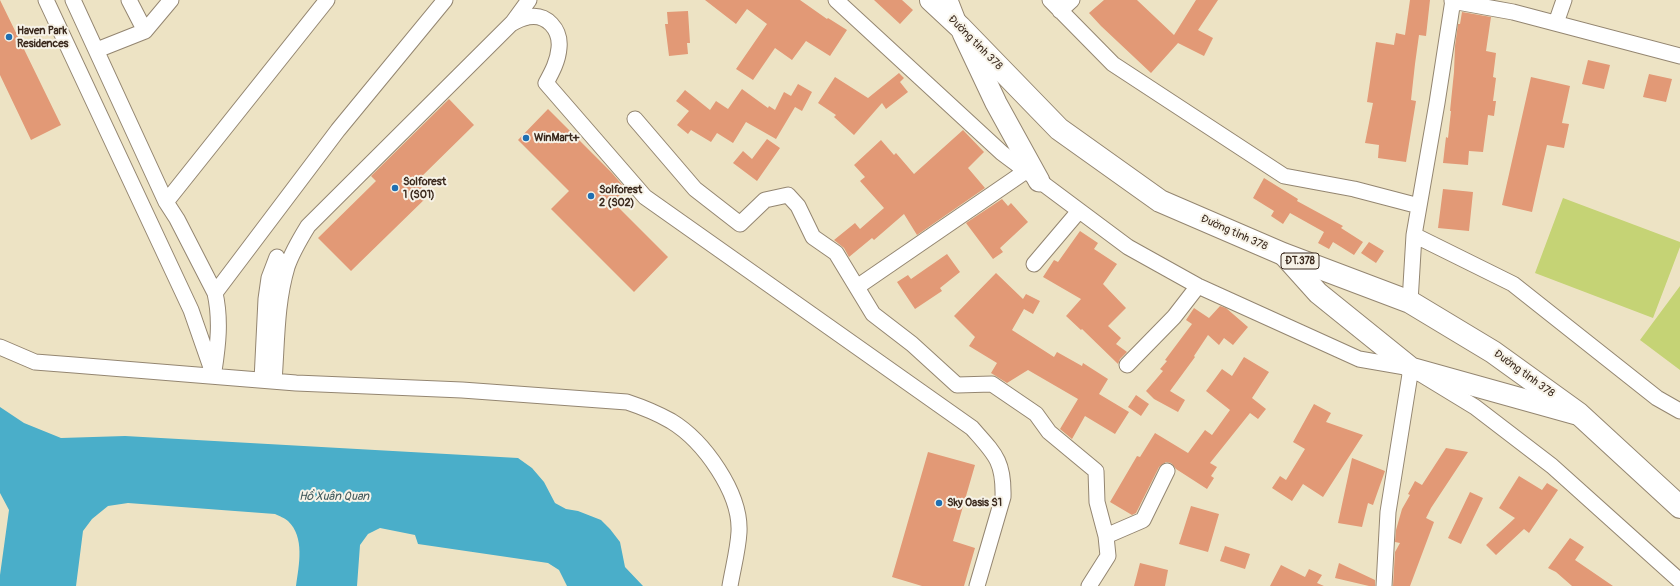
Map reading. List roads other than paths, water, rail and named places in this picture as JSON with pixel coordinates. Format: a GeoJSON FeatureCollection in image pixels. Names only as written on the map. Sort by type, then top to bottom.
{"type":"FeatureCollection","features":[{"type":"Feature","properties":{"kind":"main road","name":"Đường tỉnh 378"},"geometry":{"type":"LineString","coordinates":[[931,0],[960,27],[1059,129],[1160,201],[1283,254],[1410,302],[1494,352],[1579,414],[1680,508]]}},
{"type":"Feature","properties":{"kind":"main road"},"geometry":{"type":"LineString","coordinates":[[960,27],[1032,176]]}},
{"type":"Feature","properties":{"kind":"main road"},"geometry":{"type":"LineString","coordinates":[[1283,254],[1318,293],[1412,368],[1579,414]]}},
{"type":"Feature","properties":{"kind":"street"},"geometry":{"type":"LineString","coordinates":[[46,0],[191,310],[214,376]]}},
{"type":"Feature","properties":{"kind":"street"},"geometry":{"type":"LineString","coordinates":[[73,0],[166,202],[177,219],[215,293],[219,316],[214,376]]}},
{"type":"Feature","properties":{"kind":"street"},"geometry":{"type":"LineString","coordinates":[[129,0],[145,31]]}},
{"type":"Feature","properties":{"kind":"street"},"geometry":{"type":"LineString","coordinates":[[97,50],[145,31],[171,0]]}},
{"type":"Feature","properties":{"kind":"street"},"geometry":{"type":"LineString","coordinates":[[166,202],[327,0]]}},
{"type":"Feature","properties":{"kind":"street"},"geometry":{"type":"LineString","coordinates":[[215,293],[338,130],[445,0]]}},
{"type":"Feature","properties":{"kind":"street"},"geometry":{"type":"LineString","coordinates":[[268,381],[279,298],[287,266],[308,226],[511,24],[530,0]]}},
{"type":"Feature","properties":{"kind":"street"},"geometry":{"type":"LineString","coordinates":[[836,0],[1002,153],[1128,247],[1198,286],[1359,359],[1412,368],[1475,407],[1552,466],[1680,580]]}},
{"type":"Feature","properties":{"kind":"street"},"geometry":{"type":"LineString","coordinates":[[950,0],[960,27]]}},
{"type":"Feature","properties":{"kind":"street"},"geometry":{"type":"LineString","coordinates":[[1072,0],[1055,5],[1113,64],[1284,176],[1354,189],[1419,206]]}},
{"type":"Feature","properties":{"kind":"street"},"geometry":{"type":"LineString","coordinates":[[1556,23],[1564,0]]}},
{"type":"Feature","properties":{"kind":"street"},"geometry":{"type":"LineString","coordinates":[[1410,302],[1414,235],[1453,1],[1513,12],[1680,56]]}},
{"type":"Feature","properties":{"kind":"street"},"geometry":{"type":"LineString","coordinates":[[511,24],[529,16],[541,17],[549,20],[559,37],[559,49],[557,59],[546,83],[645,197],[972,428],[991,449],[1001,466],[1003,497],[977,586]]}},
{"type":"Feature","properties":{"kind":"street"},"geometry":{"type":"LineString","coordinates":[[635,119],[695,189],[740,224],[765,200],[788,195],[798,206],[813,237],[836,253],[873,314],[912,344],[957,385],[992,384],[1036,414],[1049,432],[1096,471],[1097,502],[1106,536],[1108,556],[1089,586]]}},
{"type":"Feature","properties":{"kind":"street"},"geometry":{"type":"LineString","coordinates":[[857,287],[1032,176]]}},
{"type":"Feature","properties":{"kind":"street"},"geometry":{"type":"LineString","coordinates":[[1034,264],[1079,211]]}},
{"type":"Feature","properties":{"kind":"street"},"geometry":{"type":"LineString","coordinates":[[1414,235],[1512,284],[1657,398],[1680,411]]}},
{"type":"Feature","properties":{"kind":"street"},"geometry":{"type":"LineString","coordinates":[[268,381],[266,299],[269,278],[277,257]]}},
{"type":"Feature","properties":{"kind":"street"},"geometry":{"type":"LineString","coordinates":[[1127,365],[1174,317],[1198,286]]}},
{"type":"Feature","properties":{"kind":"street"},"geometry":{"type":"LineString","coordinates":[[0,347],[35,362],[268,381],[462,390],[627,402],[649,410],[672,422],[691,436],[724,478],[735,503],[739,531],[730,586]]}},
{"type":"Feature","properties":{"kind":"street"},"geometry":{"type":"LineString","coordinates":[[1384,586],[1388,512],[1412,368]]}},
{"type":"Feature","properties":{"kind":"street"},"geometry":{"type":"LineString","coordinates":[[1106,536],[1143,520],[1167,470]]}},
{"type":"Feature","properties":{"kind":"water","name":"Hồ Xuân Quan"},"geometry":{"type":"Polygon","coordinates":[[[0,407],[24,423],[61,438],[125,436],[518,458],[532,468],[544,482],[555,503],[566,509],[578,511],[601,520],[610,529],[620,542],[625,567],[643,586],[567,586],[559,570],[548,563],[418,544],[415,535],[380,528],[368,534],[360,545],[357,586],[296,586],[300,552],[299,543],[293,528],[288,521],[282,517],[275,514],[128,503],[108,506],[92,519],[83,531],[76,586],[0,586],[0,575],[9,510],[0,493],[0,407]]]}},
{"type":"Feature","properties":{"kind":"place","name":"Haven Park Residences"},"geometry":{"type":"Point","coordinates":[9,37]}},
{"type":"Feature","properties":{"kind":"place","name":"WinMart+"},"geometry":{"type":"Point","coordinates":[526,138]}},
{"type":"Feature","properties":{"kind":"place","name":"Solforest 1 (SO1)"},"geometry":{"type":"Point","coordinates":[395,188]}},
{"type":"Feature","properties":{"kind":"place","name":"Solforest 2 (SO2)"},"geometry":{"type":"Point","coordinates":[591,196]}},
{"type":"Feature","properties":{"kind":"place","name":"Sky Oasis S1"},"geometry":{"type":"Point","coordinates":[939,503]}}]}
